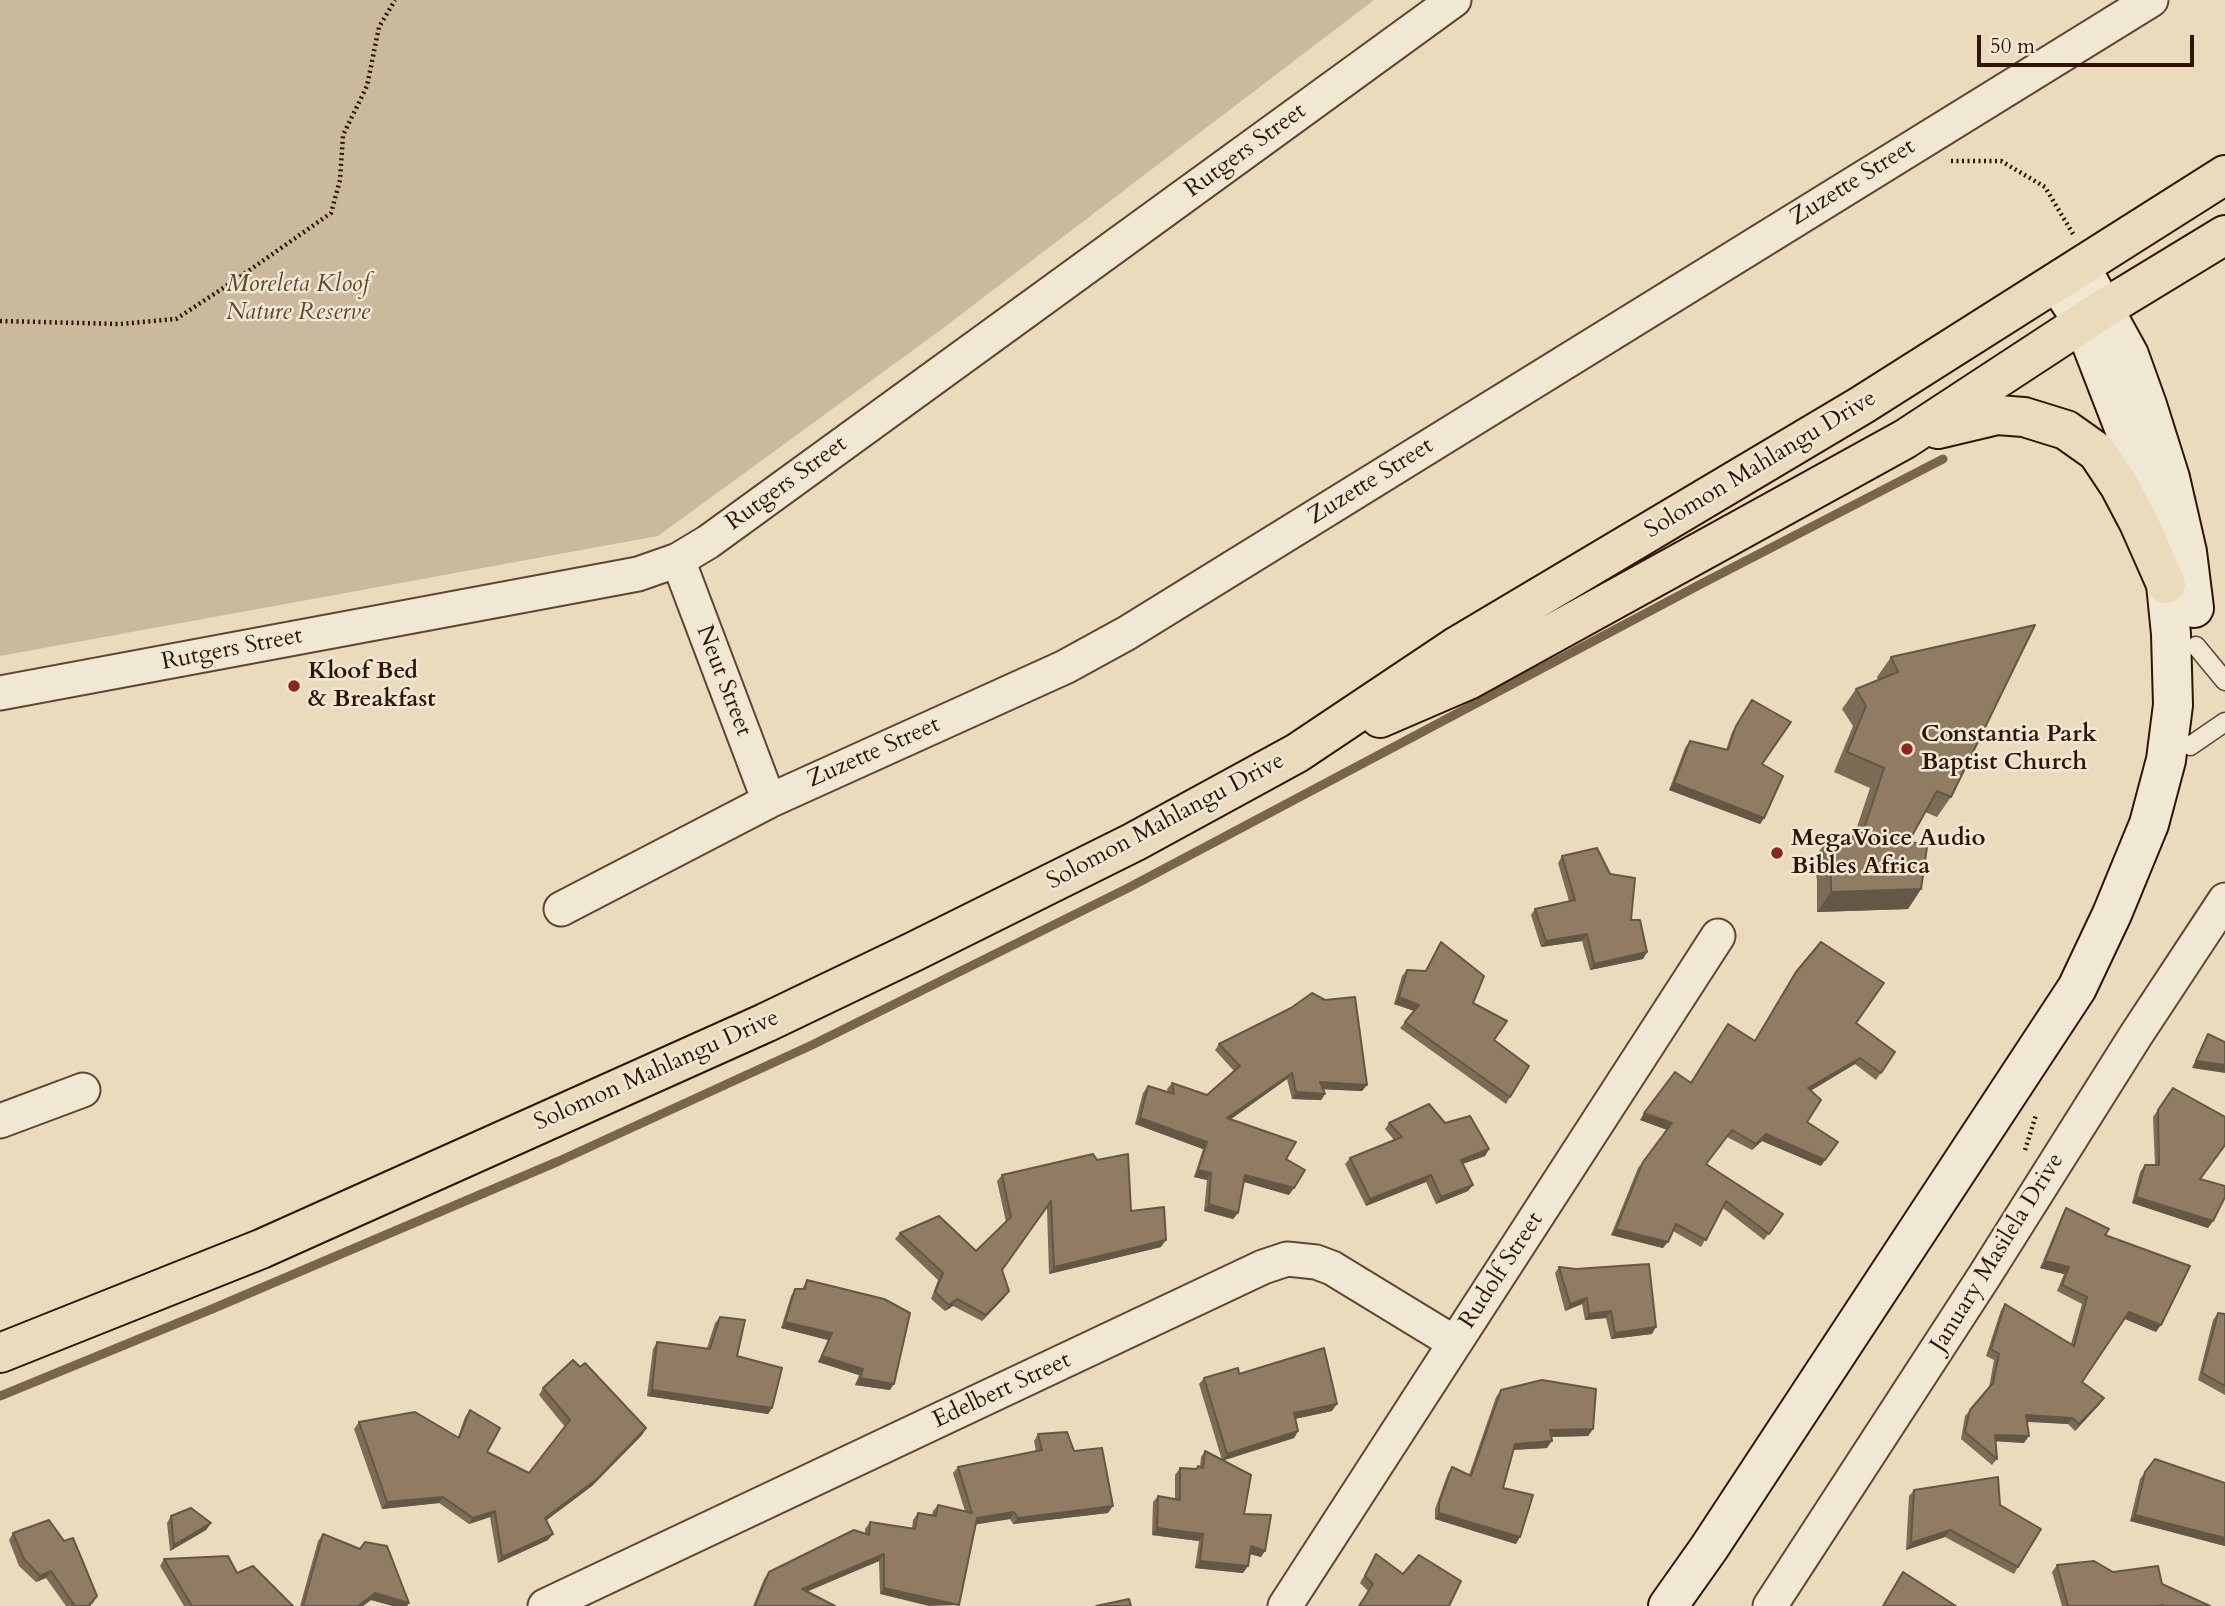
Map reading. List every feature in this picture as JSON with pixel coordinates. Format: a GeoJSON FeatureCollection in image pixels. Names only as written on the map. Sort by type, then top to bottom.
{"type":"FeatureCollection","features":[{"type":"Feature","properties":{"kind":"main road","name":"Solomon Mahlangu Drive"},"geometry":{"type":"LineString","coordinates":[[0,1353],[261,1249],[765,1023],[1134,842],[1297,753],[1457,646],[1862,405],[2225,175]]}},
{"type":"Feature","properties":{"kind":"main road","name":"Solomon Mahlangu Drive"},"geometry":{"type":"LineString","coordinates":[[1297,753],[1468,680],[1905,439],[2094,315],[2225,235]]}},
{"type":"Feature","properties":{"kind":"main road"},"geometry":{"type":"LineString","coordinates":[[2076,271],[2094,315],[2124,428],[2149,504],[2166,584],[2173,705],[2166,760],[2149,824],[2086,972]]}},
{"type":"Feature","properties":{"kind":"main road"},"geometry":{"type":"LineString","coordinates":[[1668,1606],[1716,1538],[2086,972],[2129,919],[2167,834],[2195,716],[2196,646],[2187,552],[2170,478],[2137,377],[2094,315]]}},
{"type":"Feature","properties":{"kind":"main road"},"geometry":{"type":"LineString","coordinates":[[1905,439],[1997,415],[2024,417],[2066,430],[2097,452],[2119,485],[2166,584]]}},
{"type":"Feature","properties":{"kind":"street","name":"Rutgers Street"},"geometry":{"type":"LineString","coordinates":[[0,693],[638,575],[678,560],[719,534],[1454,0]]}},
{"type":"Feature","properties":{"kind":"street","name":"Zuzette Street"},"geometry":{"type":"LineString","coordinates":[[561,909],[769,801],[1065,667],[1127,633],[2151,0]]}},
{"type":"Feature","properties":{"kind":"street","name":"Neut Street"},"geometry":{"type":"LineString","coordinates":[[678,560],[769,801]]}},
{"type":"Feature","properties":{"kind":"street","name":"January Masilela Drive"},"geometry":{"type":"LineString","coordinates":[[1770,1606],[2225,900]]}},
{"type":"Feature","properties":{"kind":"street","name":"Rudolf Street"},"geometry":{"type":"LineString","coordinates":[[1285,1606],[1717,936]]}},
{"type":"Feature","properties":{"kind":"street"},"geometry":{"type":"LineString","coordinates":[[0,1121],[83,1090]]}},
{"type":"Feature","properties":{"kind":"street","name":"Edelbert Street"},"geometry":{"type":"LineString","coordinates":[[545,1606],[1264,1267],[1287,1259],[1316,1262],[1332,1268],[1455,1343]]}},
{"type":"Feature","properties":{"kind":"lane"},"geometry":{"type":"LineString","coordinates":[[2196,646],[2225,681]]}},
{"type":"Feature","properties":{"kind":"lane"},"geometry":{"type":"LineString","coordinates":[[2190,746],[2225,723]]}},
{"type":"Feature","properties":{"kind":"path"},"geometry":{"type":"LineString","coordinates":[[0,321],[120,324],[176,318],[331,213],[341,180],[343,135],[367,86],[379,27],[395,0]]}},
{"type":"Feature","properties":{"kind":"path"},"geometry":{"type":"LineString","coordinates":[[1946,162],[2001,161],[2045,187],[2076,271]]}},
{"type":"Feature","properties":{"kind":"path"},"geometry":{"type":"LineString","coordinates":[[2023,1157],[2039,1105]]}},
{"type":"Feature","properties":{"kind":"green space","name":"Moreleta Kloof Nature Reserve"},"geometry":{"type":"Polygon","coordinates":[[[0,0],[1374,0],[938,332],[658,536],[0,656],[0,0]]]}},
{"type":"Feature","properties":{"kind":"building","name":"Constantia Park Baptist Church"},"geometry":{"type":"Polygon","coordinates":[[[2035,625],[1951,797],[1937,791],[1909,841],[1927,847],[1921,889],[1831,892],[1831,860],[1827,840],[1862,835],[1884,768],[1847,752],[1866,706],[1856,689],[1898,672],[1891,657],[2035,625]]]}},
{"type":"Feature","properties":{"kind":"building"},"geometry":{"type":"Polygon","coordinates":[[[1752,700],[1791,722],[1762,764],[1783,776],[1764,818],[1674,783],[1690,741],[1728,750],[1736,726],[1752,700]]]}},
{"type":"Feature","properties":{"kind":"building"},"geometry":{"type":"Polygon","coordinates":[[[1597,848],[1610,874],[1635,878],[1631,920],[1640,920],[1647,952],[1594,964],[1587,934],[1546,941],[1535,909],[1575,900],[1562,856],[1597,848]]]}},
{"type":"Feature","properties":{"kind":"building"},"geometry":{"type":"Polygon","coordinates":[[[1441,942],[1484,976],[1473,1003],[1507,1021],[1494,1040],[1529,1066],[1510,1097],[1405,1022],[1419,1005],[1399,997],[1407,970],[1426,971],[1441,942]]]}},
{"type":"Feature","properties":{"kind":"building"},"geometry":{"type":"Polygon","coordinates":[[[1821,942],[1884,983],[1856,1023],[1895,1052],[1881,1073],[1860,1058],[1808,1088],[1821,1100],[1807,1122],[1838,1142],[1825,1160],[1766,1134],[1756,1144],[1732,1130],[1706,1164],[1783,1214],[1769,1234],[1726,1201],[1706,1240],[1676,1224],[1668,1242],[1616,1229],[1643,1162],[1672,1123],[1644,1113],[1675,1072],[1691,1083],[1728,1024],[1755,1041],[1796,972],[1821,942]]]}},
{"type":"Feature","properties":{"kind":"building"},"geometry":{"type":"Polygon","coordinates":[[[1312,993],[1325,1000],[1355,997],[1367,1085],[1320,1082],[1325,1094],[1296,1092],[1292,1073],[1227,1118],[1296,1142],[1286,1159],[1305,1170],[1294,1188],[1245,1175],[1238,1213],[1209,1204],[1211,1173],[1198,1170],[1207,1142],[1140,1118],[1148,1086],[1174,1094],[1172,1083],[1207,1095],[1240,1066],[1219,1044],[1291,1008],[1312,993]]]}},
{"type":"Feature","properties":{"kind":"building"},"geometry":{"type":"Polygon","coordinates":[[[2208,1034],[2225,1042],[2225,1065],[2196,1061],[2208,1034]]]}},
{"type":"Feature","properties":{"kind":"building"},"geometry":{"type":"Polygon","coordinates":[[[2173,1088],[2225,1117],[2225,1145],[2200,1179],[2225,1186],[2225,1197],[2213,1221],[2136,1197],[2145,1165],[2159,1165],[2158,1110],[2173,1088]]]}},
{"type":"Feature","properties":{"kind":"building"},"geometry":{"type":"Polygon","coordinates":[[[1429,1104],[1445,1123],[1470,1116],[1489,1149],[1461,1160],[1473,1185],[1441,1197],[1431,1175],[1370,1199],[1350,1158],[1402,1137],[1389,1123],[1429,1104]]]}},
{"type":"Feature","properties":{"kind":"building"},"geometry":{"type":"Polygon","coordinates":[[[1093,1154],[1097,1160],[1128,1154],[1131,1211],[1164,1207],[1166,1240],[1054,1267],[1051,1201],[1002,1270],[1009,1291],[986,1315],[957,1299],[949,1305],[935,1292],[943,1273],[900,1233],[939,1216],[976,1251],[1011,1217],[1002,1175],[1093,1154]]]}},
{"type":"Feature","properties":{"kind":"building"},"geometry":{"type":"Polygon","coordinates":[[[2066,1208],[2109,1229],[2105,1235],[2190,1266],[2161,1325],[2129,1312],[2082,1382],[2104,1398],[2079,1424],[2072,1418],[2026,1415],[2029,1436],[1995,1435],[1997,1459],[1965,1432],[1970,1410],[1993,1383],[1999,1354],[1991,1349],[2005,1304],[2074,1346],[2087,1297],[2062,1285],[2069,1267],[2045,1261],[2066,1208]]]}},
{"type":"Feature","properties":{"kind":"building"},"geometry":{"type":"Polygon","coordinates":[[[1649,1264],[1656,1327],[1615,1333],[1611,1311],[1589,1314],[1587,1298],[1570,1304],[1559,1267],[1576,1269],[1649,1264]]]}},
{"type":"Feature","properties":{"kind":"building"},"geometry":{"type":"Polygon","coordinates":[[[807,1280],[884,1299],[910,1313],[894,1384],[860,1378],[863,1369],[822,1356],[832,1333],[785,1322],[795,1289],[805,1289],[807,1280]]]}},
{"type":"Feature","properties":{"kind":"building"},"geometry":{"type":"Polygon","coordinates":[[[2218,1313],[2225,1314],[2225,1386],[2202,1373],[2218,1313]]]}},
{"type":"Feature","properties":{"kind":"building"},"geometry":{"type":"Polygon","coordinates":[[[720,1317],[745,1320],[737,1356],[782,1368],[772,1408],[652,1390],[657,1342],[710,1349],[720,1317]]]}},
{"type":"Feature","properties":{"kind":"building"},"geometry":{"type":"Polygon","coordinates":[[[1324,1348],[1337,1404],[1294,1413],[1298,1431],[1227,1454],[1204,1378],[1238,1368],[1239,1374],[1324,1348]]]}},
{"type":"Feature","properties":{"kind":"building"},"geometry":{"type":"Polygon","coordinates":[[[573,1360],[580,1367],[585,1363],[646,1428],[597,1479],[545,1518],[553,1534],[502,1557],[495,1511],[473,1518],[443,1497],[387,1502],[359,1422],[415,1412],[459,1438],[470,1410],[500,1428],[487,1452],[529,1473],[570,1420],[543,1388],[573,1360]]]}},
{"type":"Feature","properties":{"kind":"building"},"geometry":{"type":"Polygon","coordinates":[[[1542,1380],[1596,1389],[1593,1429],[1550,1430],[1552,1441],[1515,1444],[1503,1488],[1533,1495],[1520,1537],[1439,1513],[1439,1503],[1452,1467],[1471,1476],[1501,1390],[1542,1380]]]}},
{"type":"Feature","properties":{"kind":"building"},"geometry":{"type":"Polygon","coordinates":[[[1067,1432],[1074,1451],[1102,1448],[1113,1506],[1018,1518],[1014,1512],[977,1518],[959,1605],[884,1588],[884,1554],[802,1589],[835,1606],[755,1606],[769,1572],[854,1530],[869,1535],[870,1522],[915,1529],[918,1513],[936,1516],[938,1505],[972,1513],[958,1467],[1042,1450],[1038,1434],[1067,1432]]]}},
{"type":"Feature","properties":{"kind":"building"},"geometry":{"type":"Polygon","coordinates":[[[1205,1451],[1251,1475],[1244,1514],[1271,1515],[1265,1551],[1251,1546],[1248,1566],[1200,1561],[1203,1534],[1157,1528],[1158,1496],[1180,1500],[1180,1468],[1203,1468],[1205,1451]]]}},
{"type":"Feature","properties":{"kind":"building"},"geometry":{"type":"Polygon","coordinates":[[[2155,1459],[2225,1483],[2225,1538],[2135,1515],[2145,1472],[2155,1459]]]}},
{"type":"Feature","properties":{"kind":"building"},"geometry":{"type":"Polygon","coordinates":[[[1998,1477],[2000,1505],[2041,1529],[2018,1567],[1950,1530],[1911,1543],[1914,1490],[1998,1477]]]}},
{"type":"Feature","properties":{"kind":"building"},"geometry":{"type":"Polygon","coordinates":[[[191,1508],[211,1523],[174,1545],[171,1516],[191,1508]]]}},
{"type":"Feature","properties":{"kind":"building"},"geometry":{"type":"Polygon","coordinates":[[[49,1520],[64,1541],[73,1538],[97,1596],[88,1606],[75,1606],[51,1571],[40,1576],[24,1559],[13,1533],[49,1520]]]}},
{"type":"Feature","properties":{"kind":"building"},"geometry":{"type":"Polygon","coordinates":[[[323,1534],[360,1549],[365,1542],[387,1546],[409,1603],[375,1593],[358,1606],[303,1606],[323,1534]]]}},
{"type":"Feature","properties":{"kind":"building"},"geometry":{"type":"Polygon","coordinates":[[[1376,1554],[1403,1574],[1419,1555],[1461,1581],[1449,1606],[1359,1606],[1373,1584],[1365,1576],[1376,1554]]]}},
{"type":"Feature","properties":{"kind":"building"},"geometry":{"type":"Polygon","coordinates":[[[228,1556],[237,1573],[253,1566],[293,1606],[192,1606],[164,1559],[228,1556]]]}},
{"type":"Feature","properties":{"kind":"building"},"geometry":{"type":"Polygon","coordinates":[[[2094,1561],[2113,1572],[2158,1566],[2162,1584],[2210,1606],[2068,1606],[2057,1565],[2094,1561]]]}},
{"type":"Feature","properties":{"kind":"building"},"geometry":{"type":"Polygon","coordinates":[[[1903,1572],[1956,1606],[1883,1606],[1903,1572]]]}},
{"type":"Feature","properties":{"kind":"building"},"geometry":{"type":"Polygon","coordinates":[[[1129,1599],[1131,1606],[1096,1606],[1129,1599]]]}},
{"type":"Feature","properties":{"kind":"waterway"},"geometry":{"type":"LineString","coordinates":[[0,1396],[559,1161],[812,1045],[1128,888],[1701,584],[1943,459]]}},
{"type":"Feature","properties":{"kind":"place","name":"Kloof Bed & Breakfast"},"geometry":{"type":"Point","coordinates":[294,686]}},
{"type":"Feature","properties":{"kind":"place","name":"Constantia Park Baptist Church"},"geometry":{"type":"Point","coordinates":[1907,749]}},
{"type":"Feature","properties":{"kind":"place","name":"MegaVoice Audio Bibles Africa"},"geometry":{"type":"Point","coordinates":[1777,853]}}]}
